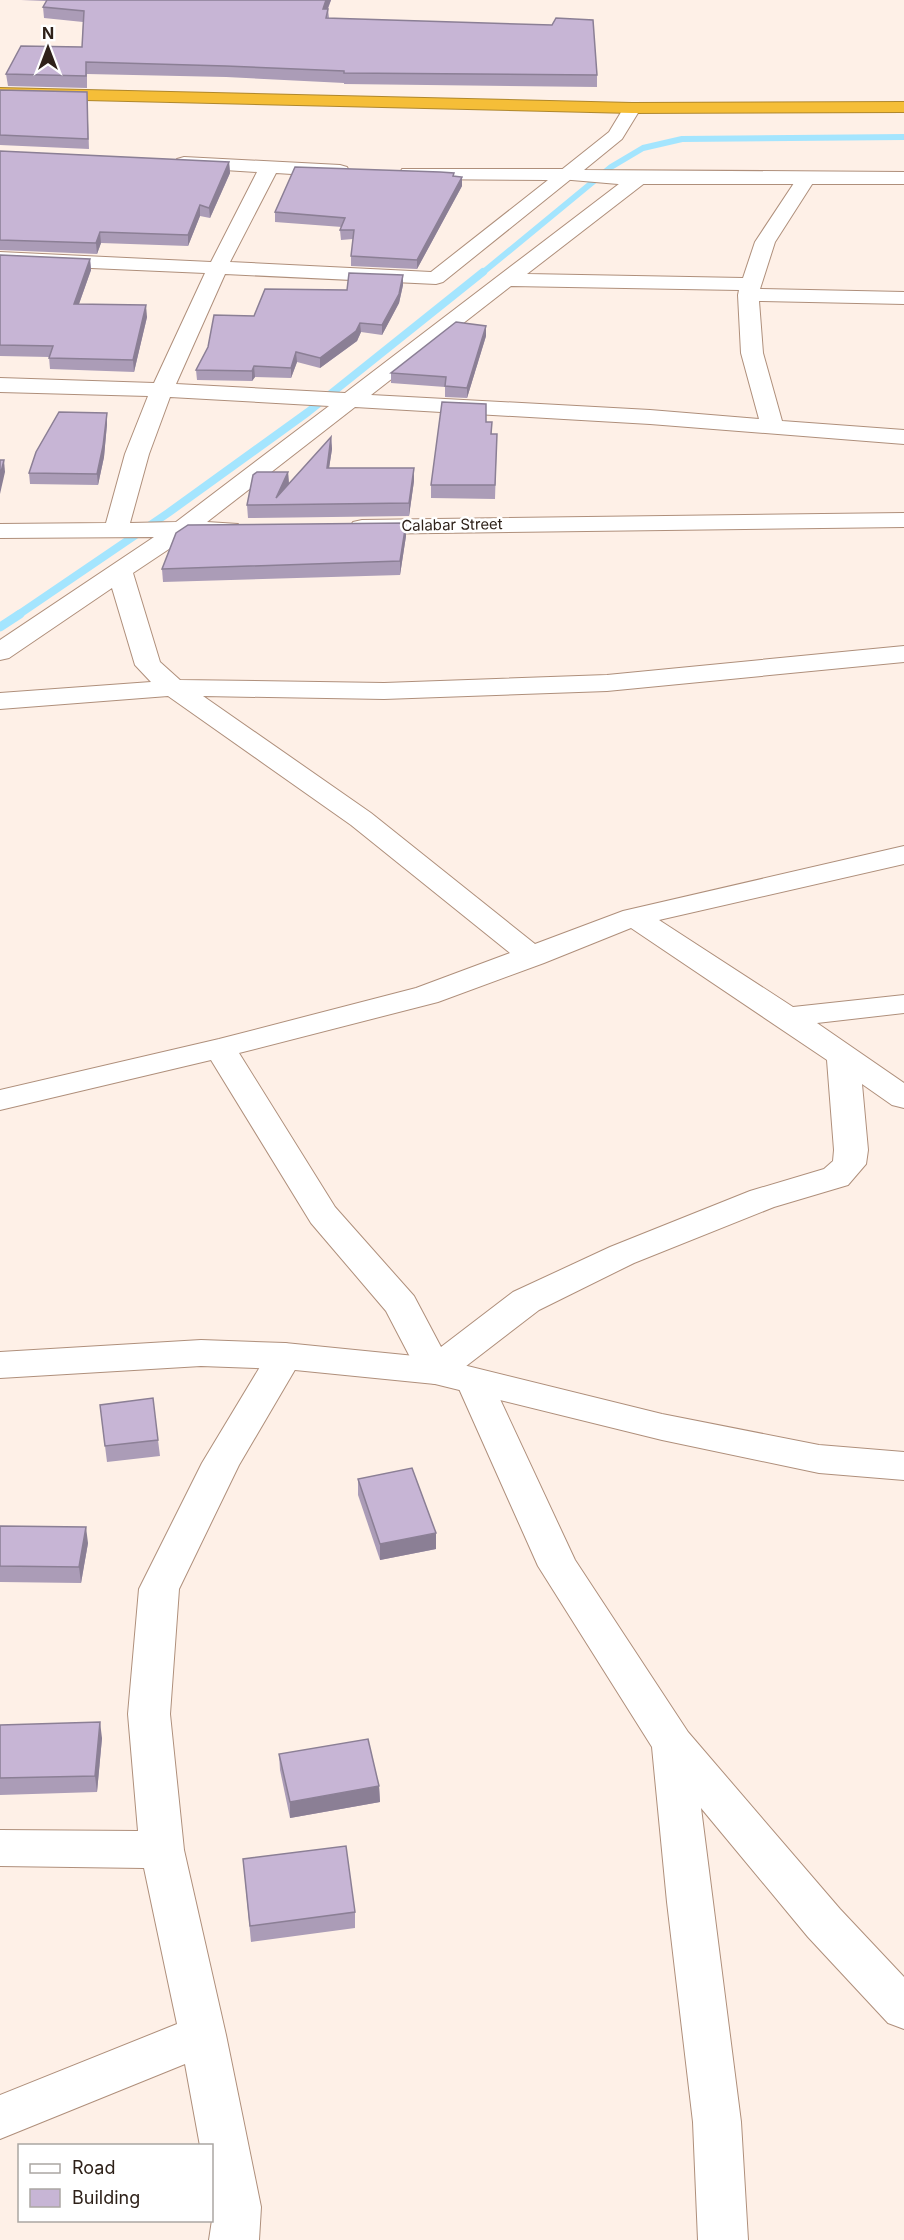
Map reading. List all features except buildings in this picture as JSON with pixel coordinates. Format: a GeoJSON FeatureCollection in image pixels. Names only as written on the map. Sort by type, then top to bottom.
{"type":"FeatureCollection","features":[{"type":"Feature","properties":{"kind":"highway"},"geometry":{"type":"LineString","coordinates":[[0,93],[632,108],[904,107]]}},
{"type":"Feature","properties":{"kind":"street"},"geometry":{"type":"LineString","coordinates":[[0,258],[436,278],[616,135],[632,108]]}},
{"type":"Feature","properties":{"kind":"street"},"geometry":{"type":"LineString","coordinates":[[167,162],[363,172]]}},
{"type":"Feature","properties":{"kind":"street"},"geometry":{"type":"LineString","coordinates":[[116,529],[137,454],[162,390],[217,269],[269,168]]}},
{"type":"Feature","properties":{"kind":"street"},"geometry":{"type":"LineString","coordinates":[[386,172],[594,178],[904,178]]}},
{"type":"Feature","properties":{"kind":"street"},"geometry":{"type":"LineString","coordinates":[[0,652],[120,571],[506,280],[629,178]]}},
{"type":"Feature","properties":{"kind":"street"},"geometry":{"type":"LineString","coordinates":[[772,426],[752,353],[750,289],[765,242],[807,178]]}},
{"type":"Feature","properties":{"kind":"street"},"geometry":{"type":"LineString","coordinates":[[506,280],[750,289],[904,298]]}},
{"type":"Feature","properties":{"kind":"street"},"geometry":{"type":"LineString","coordinates":[[0,385],[162,390],[344,400],[772,426],[904,437]]}},
{"type":"Feature","properties":{"kind":"street","name":"Calabar Street"},"geometry":{"type":"LineString","coordinates":[[340,527],[904,520]]}},
{"type":"Feature","properties":{"kind":"street"},"geometry":{"type":"LineString","coordinates":[[0,531],[250,529]]}},
{"type":"Feature","properties":{"kind":"street"},"geometry":{"type":"LineString","coordinates":[[120,571],[148,664],[173,688],[361,819],[532,957]]}},
{"type":"Feature","properties":{"kind":"street"},"geometry":{"type":"LineString","coordinates":[[0,701],[173,688],[384,691],[607,683],[904,654]]}},
{"type":"Feature","properties":{"kind":"street"},"geometry":{"type":"LineString","coordinates":[[0,1100],[220,1048],[428,995],[634,917],[904,855]]}},
{"type":"Feature","properties":{"kind":"street"},"geometry":{"type":"LineString","coordinates":[[634,917],[787,1017],[904,1098]]}},
{"type":"Feature","properties":{"kind":"street"},"geometry":{"type":"LineString","coordinates":[[787,1017],[904,1004]]}},
{"type":"Feature","properties":{"kind":"street"},"geometry":{"type":"LineString","coordinates":[[220,1048],[323,1215],[401,1305],[435,1371]]}},
{"type":"Feature","properties":{"kind":"street"},"geometry":{"type":"LineString","coordinates":[[435,1371],[526,1301],[644,1246],[762,1199],[836,1177],[849,1164],[851,1150],[843,1055]]}},
{"type":"Feature","properties":{"kind":"street"},"geometry":{"type":"LineString","coordinates":[[0,1365],[201,1353],[285,1356],[435,1371],[663,1427],[819,1459],[904,1466]]}},
{"type":"Feature","properties":{"kind":"street"},"geometry":{"type":"LineString","coordinates":[[234,2240],[236,2207],[203,2035],[162,1850],[149,1714],[159,1589],[221,1463],[285,1356]]}},
{"type":"Feature","properties":{"kind":"street"},"geometry":{"type":"LineString","coordinates":[[474,1382],[558,1566],[672,1744],[824,1923],[904,2009]]}},
{"type":"Feature","properties":{"kind":"street"},"geometry":{"type":"LineString","coordinates":[[672,1744],[717,2122],[723,2240]]}},
{"type":"Feature","properties":{"kind":"street"},"geometry":{"type":"LineString","coordinates":[[0,1848],[162,1850]]}},
{"type":"Feature","properties":{"kind":"street"},"geometry":{"type":"LineString","coordinates":[[0,2117],[203,2035]]}},
{"type":"Feature","properties":{"kind":"waterway"},"geometry":{"type":"LineString","coordinates":[[481,274],[611,167],[643,148],[682,139],[904,137]]}},
{"type":"Feature","properties":{"kind":"waterway"},"geometry":{"type":"LineString","coordinates":[[18,615],[168,513],[308,412],[483,272]]}},
{"type":"Feature","properties":{"kind":"waterway"},"geometry":{"type":"LineString","coordinates":[[0,627],[20,614]]}}]}
